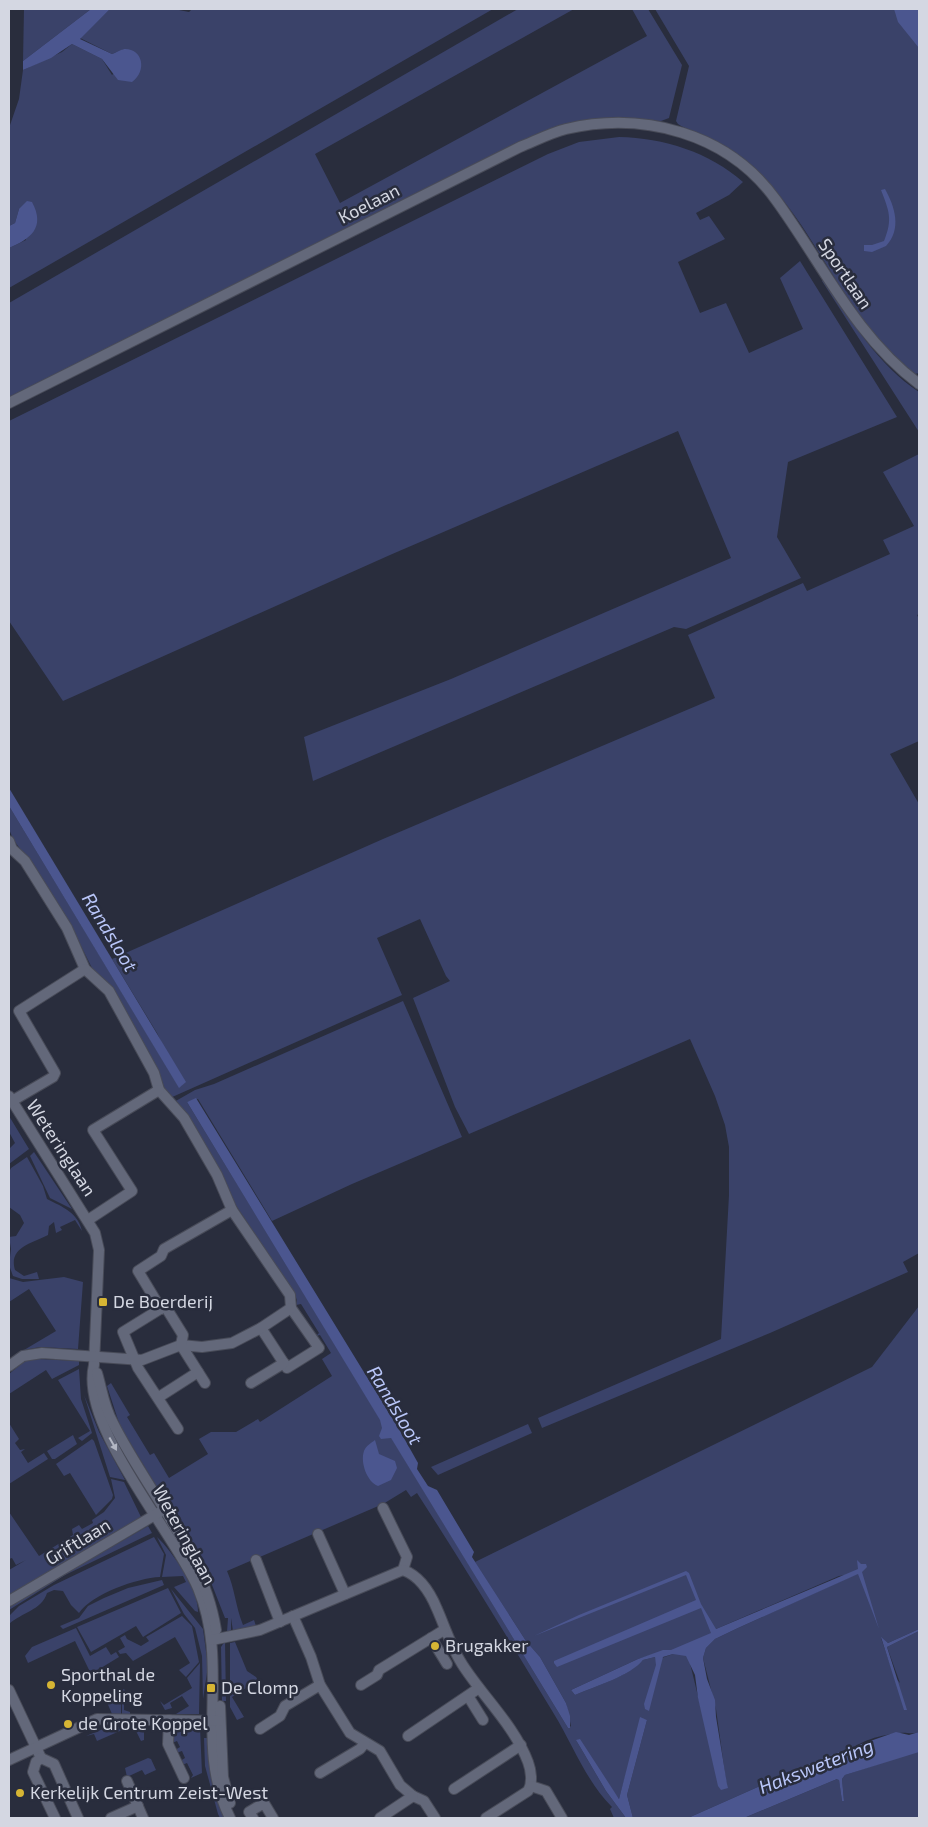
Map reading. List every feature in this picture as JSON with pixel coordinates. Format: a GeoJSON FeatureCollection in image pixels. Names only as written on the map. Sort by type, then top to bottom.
{"type":"FeatureCollection","features":[{"type":"Feature","properties":{"kind":"street","name":"Koelaan"},"geometry":{"type":"LineString","coordinates":[[9,403],[520,147],[564,129],[616,121],[654,124],[671,128],[724,152],[753,175]]}},
{"type":"Feature","properties":{"kind":"street","name":"Sportlaan"},"geometry":{"type":"LineString","coordinates":[[753,175],[775,198],[870,338],[890,360],[919,384]]}},
{"type":"Feature","properties":{"kind":"street"},"geometry":{"type":"LineString","coordinates":[[10,847],[25,861],[67,928],[85,969],[109,991],[154,1073],[159,1090],[184,1118],[217,1175],[232,1210],[290,1295],[292,1308],[319,1348],[287,1368],[261,1328]]}},
{"type":"Feature","properties":{"kind":"street"},"geometry":{"type":"LineString","coordinates":[[10,1098],[53,1077],[55,1073],[19,1011],[85,969]]}},
{"type":"Feature","properties":{"kind":"street"},"geometry":{"type":"LineString","coordinates":[[88,1220],[132,1191],[93,1130],[159,1090]]}},
{"type":"Feature","properties":{"kind":"street","name":"Weteringlaan"},"geometry":{"type":"LineString","coordinates":[[10,1098],[95,1233],[99,1250],[94,1361],[112,1422],[159,1512],[205,1587],[220,1666],[214,1778],[230,1818]]}},
{"type":"Feature","properties":{"kind":"street"},"geometry":{"type":"LineString","coordinates":[[162,1309],[138,1271],[161,1256],[164,1250],[232,1210]]}},
{"type":"Feature","properties":{"kind":"street"},"geometry":{"type":"LineString","coordinates":[[178,1429],[159,1397],[154,1394],[123,1332],[165,1306],[183,1335],[182,1345],[205,1382]]}},
{"type":"Feature","properties":{"kind":"street"},"geometry":{"type":"LineString","coordinates":[[9,1366],[23,1356],[33,1354],[94,1361],[142,1360],[182,1345],[202,1347],[232,1343],[261,1328],[292,1308]]}},
{"type":"Feature","properties":{"kind":"street"},"geometry":{"type":"LineString","coordinates":[[251,1383],[284,1363]]}},
{"type":"Feature","properties":{"kind":"street"},"geometry":{"type":"LineString","coordinates":[[159,1397],[198,1372]]}},
{"type":"Feature","properties":{"kind":"street"},"geometry":{"type":"LineString","coordinates":[[383,1508],[407,1557],[403,1570]]}},
{"type":"Feature","properties":{"kind":"street","name":"Griftlaan"},"geometry":{"type":"LineString","coordinates":[[9,1601],[159,1512]]}},
{"type":"Feature","properties":{"kind":"street"},"geometry":{"type":"LineString","coordinates":[[318,1534],[345,1594]]}},
{"type":"Feature","properties":{"kind":"street"},"geometry":{"type":"LineString","coordinates":[[256,1560],[280,1622]]}},
{"type":"Feature","properties":{"kind":"street"},"geometry":{"type":"LineString","coordinates":[[215,1639],[246,1634],[280,1622],[403,1570],[412,1573],[424,1585],[433,1600],[444,1630],[461,1663],[521,1745],[529,1763],[531,1786],[524,1796],[486,1818]]}},
{"type":"Feature","properties":{"kind":"street"},"geometry":{"type":"LineString","coordinates":[[293,1616],[320,1685],[350,1733],[380,1751],[400,1785],[413,1796],[424,1801],[435,1818]]}},
{"type":"Feature","properties":{"kind":"street"},"geometry":{"type":"LineString","coordinates":[[361,1685],[377,1675],[379,1670],[444,1630]]}},
{"type":"Feature","properties":{"kind":"street"},"geometry":{"type":"LineString","coordinates":[[431,1638],[447,1664]]}},
{"type":"Feature","properties":{"kind":"street"},"geometry":{"type":"LineString","coordinates":[[260,1729],[280,1716],[285,1706],[320,1685]]}},
{"type":"Feature","properties":{"kind":"street"},"geometry":{"type":"LineString","coordinates":[[408,1736],[479,1688]]}},
{"type":"Feature","properties":{"kind":"street"},"geometry":{"type":"LineString","coordinates":[[9,1690],[40,1758],[54,1764],[78,1818]]}},
{"type":"Feature","properties":{"kind":"street"},"geometry":{"type":"LineString","coordinates":[[468,1696],[483,1720]]}},
{"type":"Feature","properties":{"kind":"street"},"geometry":{"type":"LineString","coordinates":[[9,1760],[97,1719],[216,1721]]}},
{"type":"Feature","properties":{"kind":"street"},"geometry":{"type":"LineString","coordinates":[[169,1720],[168,1744],[184,1778]]}},
{"type":"Feature","properties":{"kind":"street","name":"Weteringlaan"},"geometry":{"type":"LineString","coordinates":[[216,1721],[223,1777],[236,1818]]}},
{"type":"Feature","properties":{"kind":"street"},"geometry":{"type":"LineString","coordinates":[[320,1773],[365,1743]]}},
{"type":"Feature","properties":{"kind":"street"},"geometry":{"type":"LineString","coordinates":[[454,1789],[521,1745]]}},
{"type":"Feature","properties":{"kind":"street"},"geometry":{"type":"LineString","coordinates":[[40,1758],[36,1762],[33,1772],[55,1818]]}},
{"type":"Feature","properties":{"kind":"street"},"geometry":{"type":"LineString","coordinates":[[127,1781],[143,1818]]}},
{"type":"Feature","properties":{"kind":"street"},"geometry":{"type":"LineString","coordinates":[[531,1786],[546,1791],[560,1817]]}},
{"type":"Feature","properties":{"kind":"street"},"geometry":{"type":"LineString","coordinates":[[380,1818],[413,1796]]}},
{"type":"Feature","properties":{"kind":"street"},"geometry":{"type":"LineString","coordinates":[[253,1818],[250,1812],[274,1797]]}},
{"type":"Feature","properties":{"kind":"street"},"geometry":{"type":"LineString","coordinates":[[264,1803],[273,1818]]}},
{"type":"Feature","properties":{"kind":"street"},"geometry":{"type":"LineString","coordinates":[[111,1818],[138,1806]]}},
{"type":"Feature","properties":{"kind":"shaded area"},"geometry":{"type":"Polygon","coordinates":[[[24,9],[91,9],[23,61],[24,9]]]}},
{"type":"Feature","properties":{"kind":"shaded area"},"geometry":{"type":"Polygon","coordinates":[[[110,9],[174,9],[189,12],[192,9],[493,9],[9,288],[9,248],[26,240],[19,209],[15,223],[9,226],[9,128],[19,99],[23,70],[62,52],[72,44],[102,59],[112,75],[135,54],[124,49],[112,54],[80,38],[110,9]]]}},
{"type":"Feature","properties":{"kind":"shaded area"},"geometry":{"type":"Polygon","coordinates":[[[518,9],[574,9],[315,154],[340,203],[647,36],[632,9],[648,9],[682,65],[669,118],[661,121],[608,119],[570,126],[9,398],[9,303],[518,9]]]}},
{"type":"Feature","properties":{"kind":"shaded area"},"geometry":{"type":"Polygon","coordinates":[[[655,9],[919,9],[919,373],[915,374],[891,354],[871,331],[802,227],[764,178],[727,149],[678,124],[676,121],[689,66],[655,9]]]}},
{"type":"Feature","properties":{"kind":"shaded area"},"geometry":{"type":"Polygon","coordinates":[[[619,137],[653,140],[685,149],[716,162],[743,182],[729,195],[696,213],[700,220],[709,216],[725,239],[678,262],[700,313],[726,303],[749,353],[803,329],[780,278],[800,261],[897,417],[788,462],[777,537],[801,578],[686,629],[674,627],[313,781],[304,737],[451,679],[731,558],[678,431],[390,555],[63,701],[9,621],[9,421],[548,154],[579,142],[619,137]]]}},
{"type":"Feature","properties":{"kind":"shaded area"},"geometry":{"type":"Polygon","coordinates":[[[822,281],[825,281],[878,356],[904,381],[919,392],[919,432],[822,281]]]}},
{"type":"Feature","properties":{"kind":"shaded area"},"geometry":{"type":"Polygon","coordinates":[[[919,454],[919,614],[917,615],[919,619],[919,741],[890,754],[919,804],[919,1253],[903,1262],[908,1272],[770,1333],[542,1428],[538,1418],[721,1339],[729,1195],[729,1147],[725,1125],[715,1096],[690,1039],[469,1134],[455,1107],[413,998],[450,981],[420,919],[377,938],[402,995],[170,1098],[92,968],[71,926],[44,882],[13,839],[9,829],[9,806],[179,1087],[182,1085],[157,1033],[112,959],[383,839],[715,698],[688,635],[803,583],[807,591],[890,554],[883,540],[914,526],[883,472],[919,454]]]}},
{"type":"Feature","properties":{"kind":"shaded area"},"geometry":{"type":"Polygon","coordinates":[[[403,1001],[462,1137],[272,1221],[198,1099],[187,1102],[568,1728],[571,1726],[566,1703],[540,1657],[526,1641],[475,1562],[872,1367],[919,1306],[919,1629],[888,1643],[881,1638],[894,1676],[900,1683],[887,1647],[919,1631],[919,1732],[894,1734],[871,1739],[856,1746],[847,1755],[838,1752],[688,1818],[633,1818],[627,1795],[647,1720],[641,1719],[619,1799],[576,1740],[606,1791],[626,1818],[614,1818],[610,1809],[612,1807],[587,1774],[554,1714],[435,1520],[417,1493],[411,1497],[406,1490],[383,1504],[227,1571],[243,1625],[254,1620],[256,1626],[233,1631],[231,1618],[231,1634],[227,1632],[228,1618],[225,1618],[205,1567],[120,1426],[107,1386],[111,1383],[130,1415],[127,1417],[150,1455],[154,1453],[169,1478],[208,1454],[199,1439],[211,1432],[236,1432],[258,1419],[260,1422],[332,1376],[322,1359],[331,1353],[320,1335],[316,1336],[319,1333],[301,1304],[296,1305],[297,1300],[293,1291],[231,1198],[174,1102],[195,1090],[214,1084],[403,1001]],[[859,1573],[839,1576],[716,1629],[688,1655],[712,1754],[727,1788],[716,1709],[703,1658],[706,1648],[715,1639],[859,1573]],[[668,1650],[638,1659],[571,1690],[575,1695],[621,1676],[643,1660],[655,1657],[656,1660],[673,1654],[668,1650]]]}},
{"type":"Feature","properties":{"kind":"shaded area"},"geometry":{"type":"Polygon","coordinates":[[[9,1116],[29,1149],[9,1164],[9,1149],[15,1143],[9,1132],[9,1116]]]}},
{"type":"Feature","properties":{"kind":"shaded area"},"geometry":{"type":"Polygon","coordinates":[[[34,1152],[72,1209],[50,1198],[30,1156],[34,1152]]]}},
{"type":"Feature","properties":{"kind":"shaded area"},"geometry":{"type":"Polygon","coordinates":[[[27,1157],[43,1186],[47,1199],[73,1215],[82,1231],[75,1220],[60,1227],[62,1230],[56,1233],[54,1222],[49,1226],[48,1235],[18,1251],[14,1262],[15,1270],[24,1276],[37,1272],[39,1279],[22,1279],[13,1276],[9,1265],[11,1249],[9,1237],[16,1236],[24,1223],[20,1215],[9,1207],[9,1172],[11,1168],[27,1157]]]}},
{"type":"Feature","properties":{"kind":"shaded area"},"geometry":{"type":"Polygon","coordinates":[[[64,1277],[83,1282],[78,1349],[40,1347],[24,1350],[56,1331],[29,1289],[9,1302],[9,1278],[23,1282],[64,1277]]]}},
{"type":"Feature","properties":{"kind":"shaded area"},"geometry":{"type":"Polygon","coordinates":[[[38,1359],[79,1361],[79,1365],[52,1379],[46,1370],[9,1394],[9,1374],[25,1361],[38,1359]]]}},
{"type":"Feature","properties":{"kind":"shaded area"},"geometry":{"type":"Polygon","coordinates":[[[79,1369],[81,1399],[92,1433],[82,1441],[78,1438],[90,1431],[58,1380],[79,1369]]]}},
{"type":"Feature","properties":{"kind":"shaded area"},"geometry":{"type":"Polygon","coordinates":[[[84,1395],[99,1432],[125,1480],[110,1477],[84,1395]]]}},
{"type":"Feature","properties":{"kind":"shaded area"},"geometry":{"type":"Polygon","coordinates":[[[9,1423],[19,1439],[15,1443],[20,1450],[25,1449],[21,1452],[28,1463],[44,1453],[48,1459],[9,1484],[9,1423]]]}},
{"type":"Feature","properties":{"kind":"shaded area"},"geometry":{"type":"Polygon","coordinates":[[[528,1424],[532,1433],[438,1475],[431,1467],[528,1424]]]}},
{"type":"Feature","properties":{"kind":"shaded area"},"geometry":{"type":"Polygon","coordinates":[[[73,1435],[77,1444],[55,1459],[52,1459],[47,1451],[73,1435]]]}},
{"type":"Feature","properties":{"kind":"shaded area"},"geometry":{"type":"Polygon","coordinates":[[[92,1439],[113,1495],[112,1499],[96,1515],[70,1473],[64,1476],[56,1464],[92,1439]]]}},
{"type":"Feature","properties":{"kind":"shaded area"},"geometry":{"type":"Polygon","coordinates":[[[111,1479],[124,1482],[141,1517],[9,1596],[9,1570],[26,1560],[16,1565],[12,1558],[9,1559],[9,1512],[39,1556],[73,1535],[72,1529],[79,1525],[82,1529],[93,1523],[92,1520],[104,1512],[115,1498],[111,1479]]]}},
{"type":"Feature","properties":{"kind":"shaded area"},"geometry":{"type":"Polygon","coordinates":[[[148,1526],[152,1533],[65,1575],[9,1610],[9,1606],[148,1526]]]}},
{"type":"Feature","properties":{"kind":"shaded area"},"geometry":{"type":"Polygon","coordinates":[[[154,1537],[164,1554],[160,1577],[139,1580],[116,1588],[85,1606],[79,1613],[71,1605],[63,1591],[54,1590],[47,1593],[36,1607],[9,1624],[9,1616],[19,1606],[54,1585],[154,1537]]]}},
{"type":"Feature","properties":{"kind":"shaded area"},"geometry":{"type":"Polygon","coordinates":[[[157,1537],[184,1572],[194,1593],[198,1612],[174,1587],[186,1582],[183,1576],[162,1577],[166,1555],[157,1537]]]}},
{"type":"Feature","properties":{"kind":"shaded area"},"geometry":{"type":"Polygon","coordinates":[[[162,1580],[164,1585],[63,1629],[60,1626],[79,1618],[88,1606],[104,1598],[128,1588],[162,1580]]]}},
{"type":"Feature","properties":{"kind":"shaded area"},"geometry":{"type":"Polygon","coordinates":[[[168,1588],[181,1613],[143,1637],[136,1626],[91,1652],[77,1627],[168,1588]]]}},
{"type":"Feature","properties":{"kind":"shaded area"},"geometry":{"type":"Polygon","coordinates":[[[171,1589],[203,1629],[208,1666],[203,1699],[202,1656],[195,1628],[184,1614],[171,1589]]]}},
{"type":"Feature","properties":{"kind":"shaded area"},"geometry":{"type":"Polygon","coordinates":[[[182,1616],[192,1626],[199,1662],[186,1677],[179,1670],[190,1663],[175,1637],[133,1661],[126,1653],[120,1654],[118,1651],[125,1647],[120,1638],[125,1635],[127,1639],[141,1646],[149,1641],[146,1637],[182,1616]]]}},
{"type":"Feature","properties":{"kind":"shaded area"},"geometry":{"type":"Polygon","coordinates":[[[76,1628],[90,1656],[106,1647],[111,1655],[116,1652],[119,1657],[91,1674],[75,1641],[28,1663],[25,1656],[32,1647],[76,1628]]]}},
{"type":"Feature","properties":{"kind":"shaded area"},"geometry":{"type":"Polygon","coordinates":[[[225,1641],[226,1701],[222,1701],[221,1647],[225,1641]]]}},
{"type":"Feature","properties":{"kind":"shaded area"},"geometry":{"type":"Polygon","coordinates":[[[235,1642],[247,1671],[256,1677],[260,1684],[257,1686],[254,1683],[232,1697],[244,1717],[237,1720],[230,1707],[230,1643],[235,1642]]]}},
{"type":"Feature","properties":{"kind":"shaded area"},"geometry":{"type":"Polygon","coordinates":[[[200,1663],[199,1714],[176,1714],[189,1706],[182,1696],[170,1703],[172,1708],[165,1710],[160,1701],[164,1705],[192,1688],[187,1678],[200,1663]]]}},
{"type":"Feature","properties":{"kind":"shaded area"},"geometry":{"type":"Polygon","coordinates":[[[124,1689],[130,1698],[124,1700],[124,1710],[130,1712],[130,1714],[122,1714],[122,1701],[112,1702],[121,1702],[121,1714],[112,1714],[106,1700],[124,1689]]]}},
{"type":"Feature","properties":{"kind":"shaded area"},"geometry":{"type":"Polygon","coordinates":[[[138,1726],[138,1729],[144,1730],[144,1740],[141,1741],[134,1727],[129,1727],[97,1741],[94,1734],[86,1736],[108,1727],[138,1726]]]}},
{"type":"Feature","properties":{"kind":"shaded area"},"geometry":{"type":"Polygon","coordinates":[[[173,1727],[200,1727],[202,1773],[191,1778],[193,1775],[187,1763],[182,1765],[180,1761],[185,1758],[182,1751],[176,1753],[175,1750],[180,1747],[177,1741],[172,1743],[173,1727]]]}},
{"type":"Feature","properties":{"kind":"shaded area"},"geometry":{"type":"Polygon","coordinates":[[[204,1738],[210,1738],[227,1818],[220,1818],[218,1814],[205,1766],[204,1738]]]}},
{"type":"Feature","properties":{"kind":"shaded area"},"geometry":{"type":"Polygon","coordinates":[[[919,1752],[919,1818],[744,1818],[837,1779],[839,1779],[842,1801],[844,1801],[842,1779],[845,1775],[919,1752]]]}},
{"type":"Feature","properties":{"kind":"shaded area"},"geometry":{"type":"Polygon","coordinates":[[[148,1758],[151,1759],[156,1770],[145,1775],[142,1770],[127,1777],[125,1768],[148,1758]]]}},
{"type":"Feature","properties":{"kind":"water"},"geometry":{"type":"Polygon","coordinates":[[[91,9],[110,9],[80,39],[112,54],[124,49],[135,52],[139,56],[141,66],[140,72],[132,82],[118,80],[102,59],[72,44],[51,58],[23,70],[23,61],[91,9]]]}},
{"type":"Feature","properties":{"kind":"water"},"geometry":{"type":"Polygon","coordinates":[[[894,9],[919,9],[919,48],[898,22],[894,9]]]}},
{"type":"Feature","properties":{"kind":"water"},"geometry":{"type":"Polygon","coordinates":[[[885,189],[894,210],[894,232],[886,246],[872,252],[864,251],[864,245],[872,245],[884,241],[887,233],[889,215],[881,190],[885,189]]]}},
{"type":"Feature","properties":{"kind":"water"},"geometry":{"type":"Polygon","coordinates":[[[27,201],[32,202],[36,211],[36,226],[34,231],[23,241],[9,248],[9,226],[15,223],[19,209],[27,201]]]}},
{"type":"Feature","properties":{"kind":"water"},"geometry":{"type":"Polygon","coordinates":[[[9,788],[186,1082],[179,1088],[9,806],[9,788]]]}},
{"type":"Feature","properties":{"kind":"water"},"geometry":{"type":"Polygon","coordinates":[[[196,1098],[400,1431],[418,1463],[417,1469],[428,1486],[437,1490],[474,1552],[472,1557],[526,1641],[540,1657],[566,1703],[570,1716],[570,1728],[568,1728],[391,1438],[381,1439],[379,1436],[382,1428],[380,1420],[187,1102],[196,1098]]]}},
{"type":"Feature","properties":{"kind":"water"},"geometry":{"type":"Polygon","coordinates":[[[375,1440],[379,1454],[395,1461],[397,1468],[391,1480],[378,1486],[374,1484],[365,1471],[363,1461],[365,1449],[375,1440]]]}},
{"type":"Feature","properties":{"kind":"water"},"geometry":{"type":"Polygon","coordinates":[[[857,1560],[861,1564],[866,1564],[867,1567],[862,1572],[879,1629],[858,1574],[715,1639],[706,1648],[703,1658],[707,1679],[715,1700],[728,1788],[721,1790],[718,1786],[698,1698],[695,1675],[686,1656],[673,1654],[663,1657],[649,1711],[645,1709],[644,1704],[656,1665],[655,1657],[643,1660],[622,1676],[575,1695],[571,1690],[638,1659],[663,1650],[671,1650],[711,1633],[701,1608],[557,1667],[554,1663],[554,1661],[696,1600],[686,1575],[534,1636],[579,1615],[686,1571],[689,1573],[701,1604],[716,1629],[858,1569],[857,1560]]]}},
{"type":"Feature","properties":{"kind":"water"},"geometry":{"type":"Polygon","coordinates":[[[919,1629],[919,1631],[887,1647],[907,1710],[904,1710],[881,1637],[888,1643],[919,1629]]]}},
{"type":"Feature","properties":{"kind":"water"},"geometry":{"type":"Polygon","coordinates":[[[640,1717],[647,1720],[627,1795],[633,1818],[626,1818],[606,1791],[576,1740],[580,1739],[619,1799],[640,1717]]]}},
{"type":"Feature","properties":{"kind":"water","name":"Hakswetering"},"geometry":{"type":"Polygon","coordinates":[[[896,1732],[909,1735],[919,1732],[919,1752],[845,1775],[842,1779],[844,1801],[842,1801],[839,1780],[837,1779],[744,1818],[688,1818],[823,1758],[838,1752],[847,1756],[856,1746],[896,1732]]]}},
{"type":"Feature","properties":{"kind":"place","name":"De Boerderij"},"geometry":{"type":"Point","coordinates":[103,1302]}},
{"type":"Feature","properties":{"kind":"place","name":"Brugakker"},"geometry":{"type":"Point","coordinates":[435,1646]}},
{"type":"Feature","properties":{"kind":"place","name":"Sporthal de Koppeling"},"geometry":{"type":"Point","coordinates":[51,1685]}},
{"type":"Feature","properties":{"kind":"place","name":"De Clomp"},"geometry":{"type":"Point","coordinates":[211,1688]}},
{"type":"Feature","properties":{"kind":"place","name":"de Grote Koppel"},"geometry":{"type":"Point","coordinates":[68,1724]}},
{"type":"Feature","properties":{"kind":"place","name":"Kerkelijk Centrum Zeist-West"},"geometry":{"type":"Point","coordinates":[20,1793]}},
{"type":"Feature","properties":{"kind":"water label","name":"Randsloot"},"geometry":{"type":"Point","coordinates":[110,932]}},
{"type":"Feature","properties":{"kind":"water label","name":"Randsloot"},"geometry":{"type":"Point","coordinates":[395,1405]}}]}
